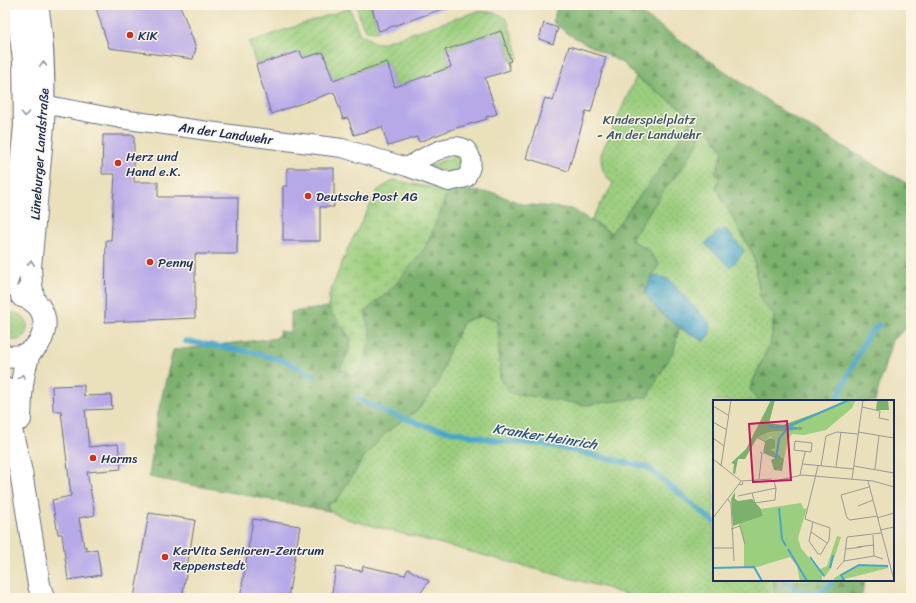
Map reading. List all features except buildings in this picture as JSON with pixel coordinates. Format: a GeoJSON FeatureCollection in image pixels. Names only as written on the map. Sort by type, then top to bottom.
{"type":"FeatureCollection","features":[{"type":"Feature","properties":{"kind":"main road","name":"Lüneburger Landstraße"},"geometry":{"type":"LineString","coordinates":[[5,286],[11,267],[25,126],[24,60],[17,5]]}},
{"type":"Feature","properties":{"kind":"main road","name":"Lüneburger Landstraße"},"geometry":{"type":"LineString","coordinates":[[34,302],[30,267],[40,158],[43,104],[43,64],[37,5]]}},
{"type":"Feature","properties":{"kind":"main road"},"geometry":{"type":"LineString","coordinates":[[5,293],[25,296],[34,302],[42,313],[45,326],[44,334],[36,348],[21,356],[5,356]]}},
{"type":"Feature","properties":{"kind":"main road"},"geometry":{"type":"LineString","coordinates":[[21,472],[19,429],[21,382],[29,353]]}},
{"type":"Feature","properties":{"kind":"main road"},"geometry":{"type":"LineString","coordinates":[[5,389],[11,430],[21,472],[39,585],[43,598]]}},
{"type":"Feature","properties":{"kind":"street","name":"An der Landwehr"},"geometry":{"type":"LineString","coordinates":[[43,104],[128,120],[342,148],[407,167]]}},
{"type":"Feature","properties":{"kind":"green space"},"geometry":{"type":"Polygon","coordinates":[[[356,5],[371,5],[379,31],[373,32],[365,29],[356,5]]]}},
{"type":"Feature","properties":{"kind":"green space"},"geometry":{"type":"Polygon","coordinates":[[[554,5],[629,5],[784,112],[911,186],[911,325],[892,340],[875,400],[756,400],[750,388],[771,341],[774,315],[761,301],[753,254],[716,188],[719,179],[716,173],[723,151],[707,127],[687,161],[662,193],[631,240],[647,249],[659,264],[645,293],[659,311],[679,328],[674,350],[647,397],[586,405],[510,393],[500,379],[498,320],[481,316],[464,321],[448,353],[439,382],[421,407],[384,434],[365,456],[336,501],[327,504],[329,511],[149,477],[158,413],[173,350],[277,338],[280,331],[291,333],[291,312],[330,307],[331,312],[351,338],[349,350],[339,371],[340,369],[354,376],[371,337],[365,312],[394,286],[425,248],[440,213],[448,189],[494,193],[522,204],[572,209],[611,233],[658,172],[693,117],[636,77],[624,64],[568,34],[553,22],[557,7],[554,5]]]}},
{"type":"Feature","properties":{"kind":"green space"},"geometry":{"type":"Polygon","coordinates":[[[350,8],[360,35],[363,35],[375,43],[381,43],[478,11],[497,14],[507,19],[519,57],[511,61],[504,38],[500,39],[498,32],[445,50],[451,68],[395,87],[387,62],[333,80],[323,52],[277,67],[274,59],[256,65],[249,42],[350,8]]]}},
{"type":"Feature","properties":{"kind":"green space","name":"Kinderspielplatz - An der Landwehr"},"geometry":{"type":"Polygon","coordinates":[[[636,77],[693,117],[658,172],[611,233],[591,220],[613,184],[603,170],[601,154],[636,77]]]}},
{"type":"Feature","properties":{"kind":"green space"},"geometry":{"type":"Polygon","coordinates":[[[707,126],[723,151],[716,172],[719,179],[716,188],[753,254],[761,301],[774,315],[771,341],[750,388],[756,400],[713,400],[713,581],[773,581],[775,595],[778,598],[632,598],[603,587],[347,519],[329,511],[327,504],[336,501],[365,456],[384,434],[421,407],[439,382],[448,353],[464,321],[481,316],[498,320],[500,379],[674,350],[679,328],[704,341],[659,276],[652,277],[659,264],[647,249],[631,240],[662,193],[687,161],[707,126]]]}},
{"type":"Feature","properties":{"kind":"green space"},"geometry":{"type":"Polygon","coordinates":[[[454,156],[461,157],[464,165],[459,171],[451,174],[427,167],[454,156]]]}},
{"type":"Feature","properties":{"kind":"green space"},"geometry":{"type":"Polygon","coordinates":[[[394,180],[422,186],[448,189],[440,213],[425,248],[394,286],[365,312],[371,337],[361,369],[354,376],[340,369],[350,350],[351,338],[331,312],[329,306],[329,295],[348,248],[378,190],[394,180]]]}},
{"type":"Feature","properties":{"kind":"green space"},"geometry":{"type":"Polygon","coordinates":[[[9,313],[18,314],[24,318],[27,323],[25,335],[20,339],[13,340],[5,338],[5,316],[9,313]]]}},
{"type":"Feature","properties":{"kind":"green space"},"geometry":{"type":"Polygon","coordinates":[[[773,581],[865,581],[861,598],[778,598],[775,595],[773,581]]]}},
{"type":"Feature","properties":{"kind":"water"},"geometry":{"type":"Polygon","coordinates":[[[726,229],[744,251],[736,262],[730,267],[705,244],[720,230],[726,229]]]}},
{"type":"Feature","properties":{"kind":"water"},"geometry":{"type":"Polygon","coordinates":[[[659,276],[668,279],[709,322],[710,333],[704,341],[671,321],[657,309],[645,293],[652,277],[659,276]]]}},
{"type":"Feature","properties":{"kind":"waterway"},"geometry":{"type":"LineString","coordinates":[[836,400],[868,335],[879,325]]}},
{"type":"Feature","properties":{"kind":"waterway","name":"Kranker Heinrich"},"geometry":{"type":"LineString","coordinates":[[185,341],[251,352],[284,361],[315,376]]}},
{"type":"Feature","properties":{"kind":"waterway","name":"Kranker Heinrich"},"geometry":{"type":"LineString","coordinates":[[357,398],[385,412],[426,426],[498,441],[542,444],[647,467],[713,521]]}},
{"type":"Feature","properties":{"kind":"waterway","name":"Kranker Heinrich"},"geometry":{"type":"LineString","coordinates":[[785,581],[805,598]]}},
{"type":"Feature","properties":{"kind":"waterway"},"geometry":{"type":"LineString","coordinates":[[798,598],[796,591],[813,593],[821,591],[833,581]]}},
{"type":"Feature","properties":{"kind":"place","name":"KiK"},"geometry":{"type":"Point","coordinates":[130,35]}},
{"type":"Feature","properties":{"kind":"place","name":"Herz und Hand e.K."},"geometry":{"type":"Point","coordinates":[118,163]}},
{"type":"Feature","properties":{"kind":"place","name":"Deutsche Post AG"},"geometry":{"type":"Point","coordinates":[308,196]}},
{"type":"Feature","properties":{"kind":"place","name":"Penny"},"geometry":{"type":"Point","coordinates":[150,262]}},
{"type":"Feature","properties":{"kind":"place","name":"Harms"},"geometry":{"type":"Point","coordinates":[93,458]}},
{"type":"Feature","properties":{"kind":"place","name":"KerVita Senioren-Zentrum Reppenstedt"},"geometry":{"type":"Point","coordinates":[165,557]}}]}
